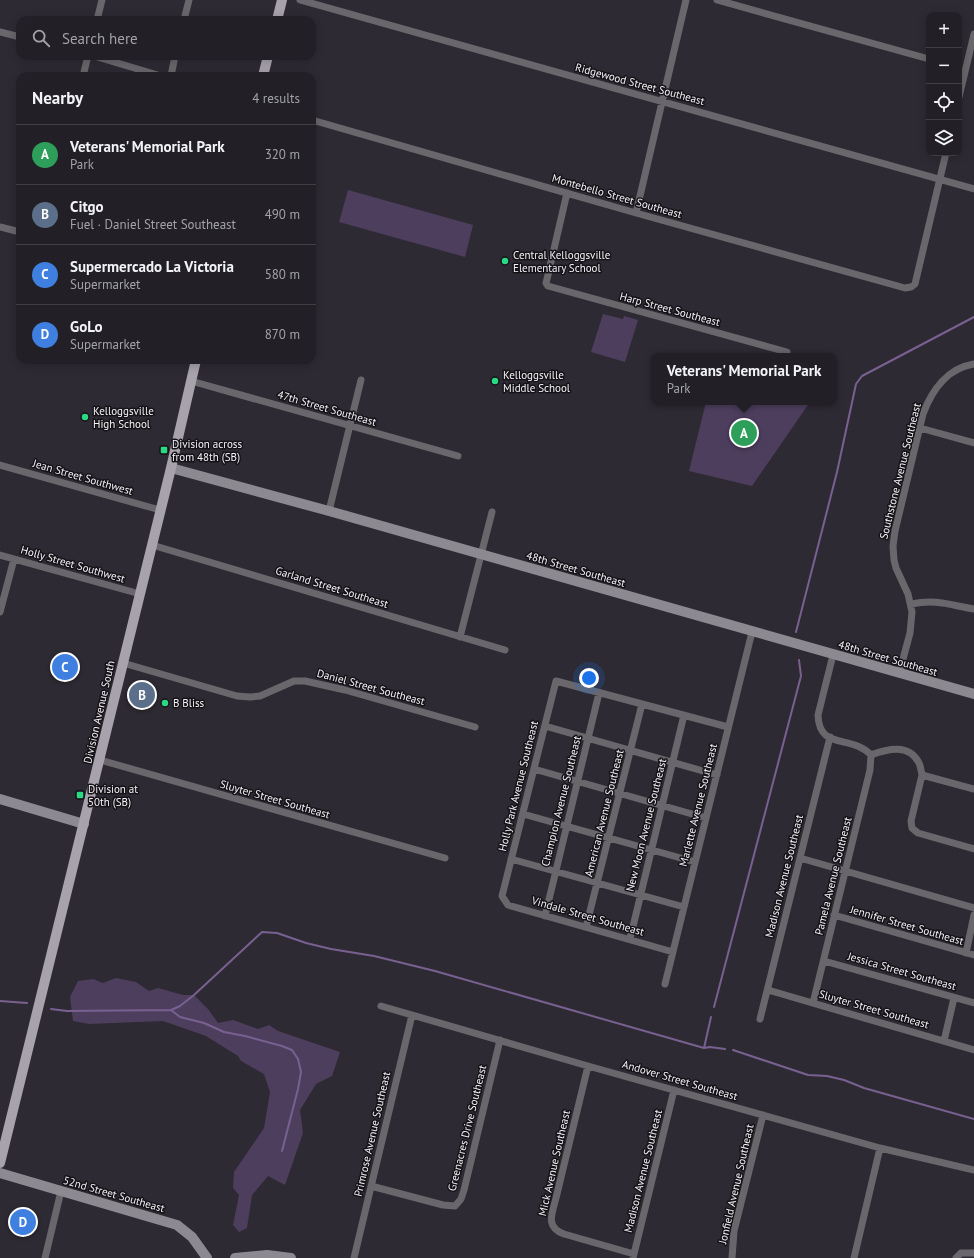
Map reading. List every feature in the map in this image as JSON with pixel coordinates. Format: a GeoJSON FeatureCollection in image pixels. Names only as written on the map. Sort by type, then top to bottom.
{"type":"FeatureCollection","features":[{"type":"Feature","properties":{"kind":"main road"},"geometry":{"type":"LineString","coordinates":[[278,16],[282,0]]}},
{"type":"Feature","properties":{"kind":"main road"},"geometry":{"type":"LineString","coordinates":[[264,72],[267,60]]}},
{"type":"Feature","properties":{"kind":"main road","name":"Division Avenue South"},"geometry":{"type":"LineString","coordinates":[[0,1163],[100,760],[195,364]]}},
{"type":"Feature","properties":{"kind":"street"},"geometry":{"type":"LineString","coordinates":[[98,16],[102,0]]}},
{"type":"Feature","properties":{"kind":"street"},"geometry":{"type":"LineString","coordinates":[[185,16],[189,0]]}},
{"type":"Feature","properties":{"kind":"street","name":"Ridgewood Street Southeast"},"geometry":{"type":"LineString","coordinates":[[300,0],[974,189]]}},
{"type":"Feature","properties":{"kind":"street"},"geometry":{"type":"LineString","coordinates":[[636,213],[686,0]]}},
{"type":"Feature","properties":{"kind":"street"},"geometry":{"type":"LineString","coordinates":[[717,0],[926,58]]}},
{"type":"Feature","properties":{"kind":"street"},"geometry":{"type":"LineString","coordinates":[[0,32],[16,36]]}},
{"type":"Feature","properties":{"kind":"street"},"geometry":{"type":"LineString","coordinates":[[962,68],[974,34]]}},
{"type":"Feature","properties":{"kind":"street"},"geometry":{"type":"LineString","coordinates":[[84,72],[87,60]]}},
{"type":"Feature","properties":{"kind":"street"},"geometry":{"type":"LineString","coordinates":[[107,60],[148,72]]}},
{"type":"Feature","properties":{"kind":"street"},"geometry":{"type":"LineString","coordinates":[[171,72],[174,60]]}},
{"type":"Feature","properties":{"kind":"street","name":"Montebello Street Southeast"},"geometry":{"type":"LineString","coordinates":[[316,121],[905,288],[911,287],[915,284],[940,180]]}},
{"type":"Feature","properties":{"kind":"street"},"geometry":{"type":"LineString","coordinates":[[940,180],[945,156]]}},
{"type":"Feature","properties":{"kind":"street","name":"Harp Street Southeast"},"geometry":{"type":"LineString","coordinates":[[567,193],[547,278],[547,285],[566,292],[787,352]]}},
{"type":"Feature","properties":{"kind":"street"},"geometry":{"type":"LineString","coordinates":[[0,226],[16,231]]}},
{"type":"Feature","properties":{"kind":"street","name":"Southstone Avenue Southeast"},"geometry":{"type":"LineString","coordinates":[[899,674],[911,626],[912,612],[905,585],[896,568],[893,546],[895,531],[927,404],[937,386],[950,374],[974,364]]}},
{"type":"Feature","properties":{"kind":"street"},"geometry":{"type":"LineString","coordinates":[[329,511],[361,380]]}},
{"type":"Feature","properties":{"kind":"street","name":"47th Street Southeast"},"geometry":{"type":"LineString","coordinates":[[191,381],[458,456]]}},
{"type":"Feature","properties":{"kind":"street"},"geometry":{"type":"LineString","coordinates":[[920,428],[974,443]]}},
{"type":"Feature","properties":{"kind":"street","name":"Jean Street Southwest"},"geometry":{"type":"LineString","coordinates":[[0,465],[160,510]]}},
{"type":"Feature","properties":{"kind":"street","name":"48th Street Southeast"},"geometry":{"type":"LineString","coordinates":[[171,468],[329,511],[899,674],[974,694]]}},
{"type":"Feature","properties":{"kind":"street"},"geometry":{"type":"LineString","coordinates":[[460,637],[492,512]]}},
{"type":"Feature","properties":{"kind":"street","name":"Garland Street Southeast"},"geometry":{"type":"LineString","coordinates":[[152,545],[506,650]]}},
{"type":"Feature","properties":{"kind":"street","name":"Holly Street Southwest"},"geometry":{"type":"LineString","coordinates":[[0,555],[140,594]]}},
{"type":"Feature","properties":{"kind":"street"},"geometry":{"type":"LineString","coordinates":[[0,612],[14,559]]}},
{"type":"Feature","properties":{"kind":"street"},"geometry":{"type":"LineString","coordinates":[[911,604],[928,601],[974,609]]}},
{"type":"Feature","properties":{"kind":"street","name":"Marlette Avenue Southeast"},"geometry":{"type":"LineString","coordinates":[[665,984],[752,632]]}},
{"type":"Feature","properties":{"kind":"street"},"geometry":{"type":"LineString","coordinates":[[834,655],[818,715],[820,729],[823,733],[830,737],[861,747],[871,755],[894,748],[911,754],[919,762],[922,775],[911,821],[912,828],[918,833],[974,850]]}},
{"type":"Feature","properties":{"kind":"street","name":"Daniel Street Southeast"},"geometry":{"type":"LineString","coordinates":[[123,663],[237,696],[260,696],[294,681],[305,681],[345,690],[475,727]]}},
{"type":"Feature","properties":{"kind":"street","name":"Holly Park Avenue Southeast"},"geometry":{"type":"LineString","coordinates":[[502,896],[556,681],[599,693]]}},
{"type":"Feature","properties":{"kind":"street"},"geometry":{"type":"LineString","coordinates":[[599,693],[728,727]]}},
{"type":"Feature","properties":{"kind":"street","name":"Champion Avenue Southeast"},"geometry":{"type":"LineString","coordinates":[[545,916],[599,693]]}},
{"type":"Feature","properties":{"kind":"street","name":"American Avenue Southeast"},"geometry":{"type":"LineString","coordinates":[[586,927],[642,704]]}},
{"type":"Feature","properties":{"kind":"street","name":"New Moon Avenue Southeast"},"geometry":{"type":"LineString","coordinates":[[630,939],[684,716]]}},
{"type":"Feature","properties":{"kind":"street"},"geometry":{"type":"LineString","coordinates":[[545,726],[717,775]]}},
{"type":"Feature","properties":{"kind":"street","name":"Madison Avenue Southeast"},"geometry":{"type":"LineString","coordinates":[[760,1019],[830,737]]}},
{"type":"Feature","properties":{"kind":"street","name":"Pamela Avenue Southeast"},"geometry":{"type":"LineString","coordinates":[[813,1003],[870,770],[871,755]]}},
{"type":"Feature","properties":{"kind":"street","name":"Sluyter Street Southeast"},"geometry":{"type":"LineString","coordinates":[[100,760],[445,858]]}},
{"type":"Feature","properties":{"kind":"street"},"geometry":{"type":"LineString","coordinates":[[534,769],[706,818]]}},
{"type":"Feature","properties":{"kind":"street"},"geometry":{"type":"LineString","coordinates":[[922,775],[974,789]]}},
{"type":"Feature","properties":{"kind":"street"},"geometry":{"type":"LineString","coordinates":[[0,799],[84,824]]}},
{"type":"Feature","properties":{"kind":"street"},"geometry":{"type":"LineString","coordinates":[[523,814],[695,862]]}},
{"type":"Feature","properties":{"kind":"street"},"geometry":{"type":"LineString","coordinates":[[511,858],[684,907]]}},
{"type":"Feature","properties":{"kind":"street"},"geometry":{"type":"LineString","coordinates":[[800,858],[974,908]]}},
{"type":"Feature","properties":{"kind":"street","name":"Vindale Street Southeast"},"geometry":{"type":"LineString","coordinates":[[502,896],[508,905],[673,952]]}},
{"type":"Feature","properties":{"kind":"street","name":"Jennifer Street Southeast"},"geometry":{"type":"LineString","coordinates":[[834,915],[974,955]]}},
{"type":"Feature","properties":{"kind":"street"},"geometry":{"type":"LineString","coordinates":[[966,953],[974,915]]}},
{"type":"Feature","properties":{"kind":"street","name":"Jessica Street Southeast"},"geometry":{"type":"LineString","coordinates":[[824,961],[974,1003]]}},
{"type":"Feature","properties":{"kind":"street","name":"Sluyter Street Southeast"},"geometry":{"type":"LineString","coordinates":[[768,990],[974,1050]]}},
{"type":"Feature","properties":{"kind":"street"},"geometry":{"type":"LineString","coordinates":[[944,1041],[954,998]]}},
{"type":"Feature","properties":{"kind":"street","name":"Andover Street Southeast"},"geometry":{"type":"LineString","coordinates":[[381,1006],[880,1148],[974,1170]]}},
{"type":"Feature","properties":{"kind":"street","name":"Primrose Avenue Southeast"},"geometry":{"type":"LineString","coordinates":[[354,1258],[412,1015]]}},
{"type":"Feature","properties":{"kind":"street","name":"Greenacres Drive Southeast"},"geometry":{"type":"LineString","coordinates":[[372,1186],[442,1205],[455,1206],[461,1199],[464,1190],[500,1040]]}},
{"type":"Feature","properties":{"kind":"street","name":"Mick Avenue Southeast"},"geometry":{"type":"LineString","coordinates":[[588,1066],[551,1220],[552,1226],[557,1231],[564,1234],[633,1256]]}},
{"type":"Feature","properties":{"kind":"street","name":"Madison Avenue Southeast"},"geometry":{"type":"LineString","coordinates":[[633,1256],[674,1090]]}},
{"type":"Feature","properties":{"kind":"street","name":"Jonfield Avenue Southeast"},"geometry":{"type":"LineString","coordinates":[[732,1258],[734,1231],[763,1115]]}},
{"type":"Feature","properties":{"kind":"street"},"geometry":{"type":"LineString","coordinates":[[854,1258],[880,1148]]}},
{"type":"Feature","properties":{"kind":"street","name":"52nd Street Southeast"},"geometry":{"type":"LineString","coordinates":[[0,1173],[177,1225],[192,1237],[207,1258]]}},
{"type":"Feature","properties":{"kind":"street"},"geometry":{"type":"LineString","coordinates":[[45,1258],[61,1191]]}},
{"type":"Feature","properties":{"kind":"street"},"geometry":{"type":"LineString","coordinates":[[956,1258],[961,1253],[974,1253]]}},
{"type":"Feature","properties":{"kind":"street"},"geometry":{"type":"LineString","coordinates":[[235,1258],[267,1255],[291,1258]]}},
{"type":"Feature","properties":{"kind":"shaded area"},"geometry":{"type":"Polygon","coordinates":[[[348,190],[473,225],[465,257],[339,222],[348,190]]]}},
{"type":"Feature","properties":{"kind":"shaded area"},"geometry":{"type":"Polygon","coordinates":[[[603,314],[623,319],[624,316],[638,320],[625,362],[591,352],[603,314]]]}},
{"type":"Feature","properties":{"kind":"shaded area"},"geometry":{"type":"Polygon","coordinates":[[[705,405],[808,405],[752,486],[689,471],[705,405]]]}},
{"type":"Feature","properties":{"kind":"shaded area"},"geometry":{"type":"Polygon","coordinates":[[[116,978],[136,982],[149,991],[158,988],[183,995],[194,995],[208,1009],[218,1023],[233,1020],[258,1029],[269,1025],[278,1031],[340,1052],[332,1076],[316,1084],[300,1110],[303,1133],[285,1185],[268,1176],[252,1195],[247,1228],[239,1232],[233,1225],[239,1195],[233,1188],[234,1172],[264,1128],[270,1092],[264,1074],[241,1061],[238,1056],[206,1036],[163,1021],[89,1024],[73,1021],[70,997],[78,981],[93,979],[103,983],[116,978]]]}},
{"type":"Feature","properties":{"kind":"waterway"},"geometry":{"type":"LineString","coordinates":[[796,632],[837,472],[856,384],[862,376],[974,317]]}},
{"type":"Feature","properties":{"kind":"waterway"},"geometry":{"type":"LineString","coordinates":[[714,1007],[801,676],[799,660]]}},
{"type":"Feature","properties":{"kind":"waterway"},"geometry":{"type":"LineString","coordinates":[[51,1009],[67,1011],[171,1010],[180,1006],[194,995],[262,932],[277,933],[306,943],[374,956],[435,971],[704,1048],[710,1047],[725,1049]]}},
{"type":"Feature","properties":{"kind":"waterway"},"geometry":{"type":"LineString","coordinates":[[0,1001],[27,1003]]}},
{"type":"Feature","properties":{"kind":"waterway"},"geometry":{"type":"LineString","coordinates":[[171,1010],[180,1017],[204,1023],[224,1032],[245,1036],[292,1050],[298,1059],[301,1072],[282,1151]]}},
{"type":"Feature","properties":{"kind":"waterway"},"geometry":{"type":"LineString","coordinates":[[704,1048],[711,1017]]}},
{"type":"Feature","properties":{"kind":"waterway"},"geometry":{"type":"LineString","coordinates":[[733,1050],[808,1075],[827,1076],[844,1080],[864,1088],[974,1119]]}},
{"type":"Feature","properties":{"kind":"place","name":"Central Kelloggsville Elementary School"},"geometry":{"type":"Point","coordinates":[505,261]}},
{"type":"Feature","properties":{"kind":"place","name":"Kelloggsville Middle School"},"geometry":{"type":"Point","coordinates":[495,381]}},
{"type":"Feature","properties":{"kind":"place","name":"Kelloggsville High School"},"geometry":{"type":"Point","coordinates":[85,417]}},
{"type":"Feature","properties":{"kind":"place","name":"Veterans' Memorial Park"},"geometry":{"type":"Point","coordinates":[744,433]}},
{"type":"Feature","properties":{"kind":"place","name":"Division across from 48th (SB)"},"geometry":{"type":"Point","coordinates":[164,450]}},
{"type":"Feature","properties":{"kind":"place","name":"Supermercado La Victoria"},"geometry":{"type":"Point","coordinates":[65,667]}},
{"type":"Feature","properties":{"kind":"place","name":"Citgo"},"geometry":{"type":"Point","coordinates":[142,695]}},
{"type":"Feature","properties":{"kind":"place","name":"B Bliss"},"geometry":{"type":"Point","coordinates":[165,703]}},
{"type":"Feature","properties":{"kind":"place","name":"Division at 50th (SB)"},"geometry":{"type":"Point","coordinates":[80,795]}},
{"type":"Feature","properties":{"kind":"place","name":"GoLo"},"geometry":{"type":"Point","coordinates":[23,1222]}}]}
